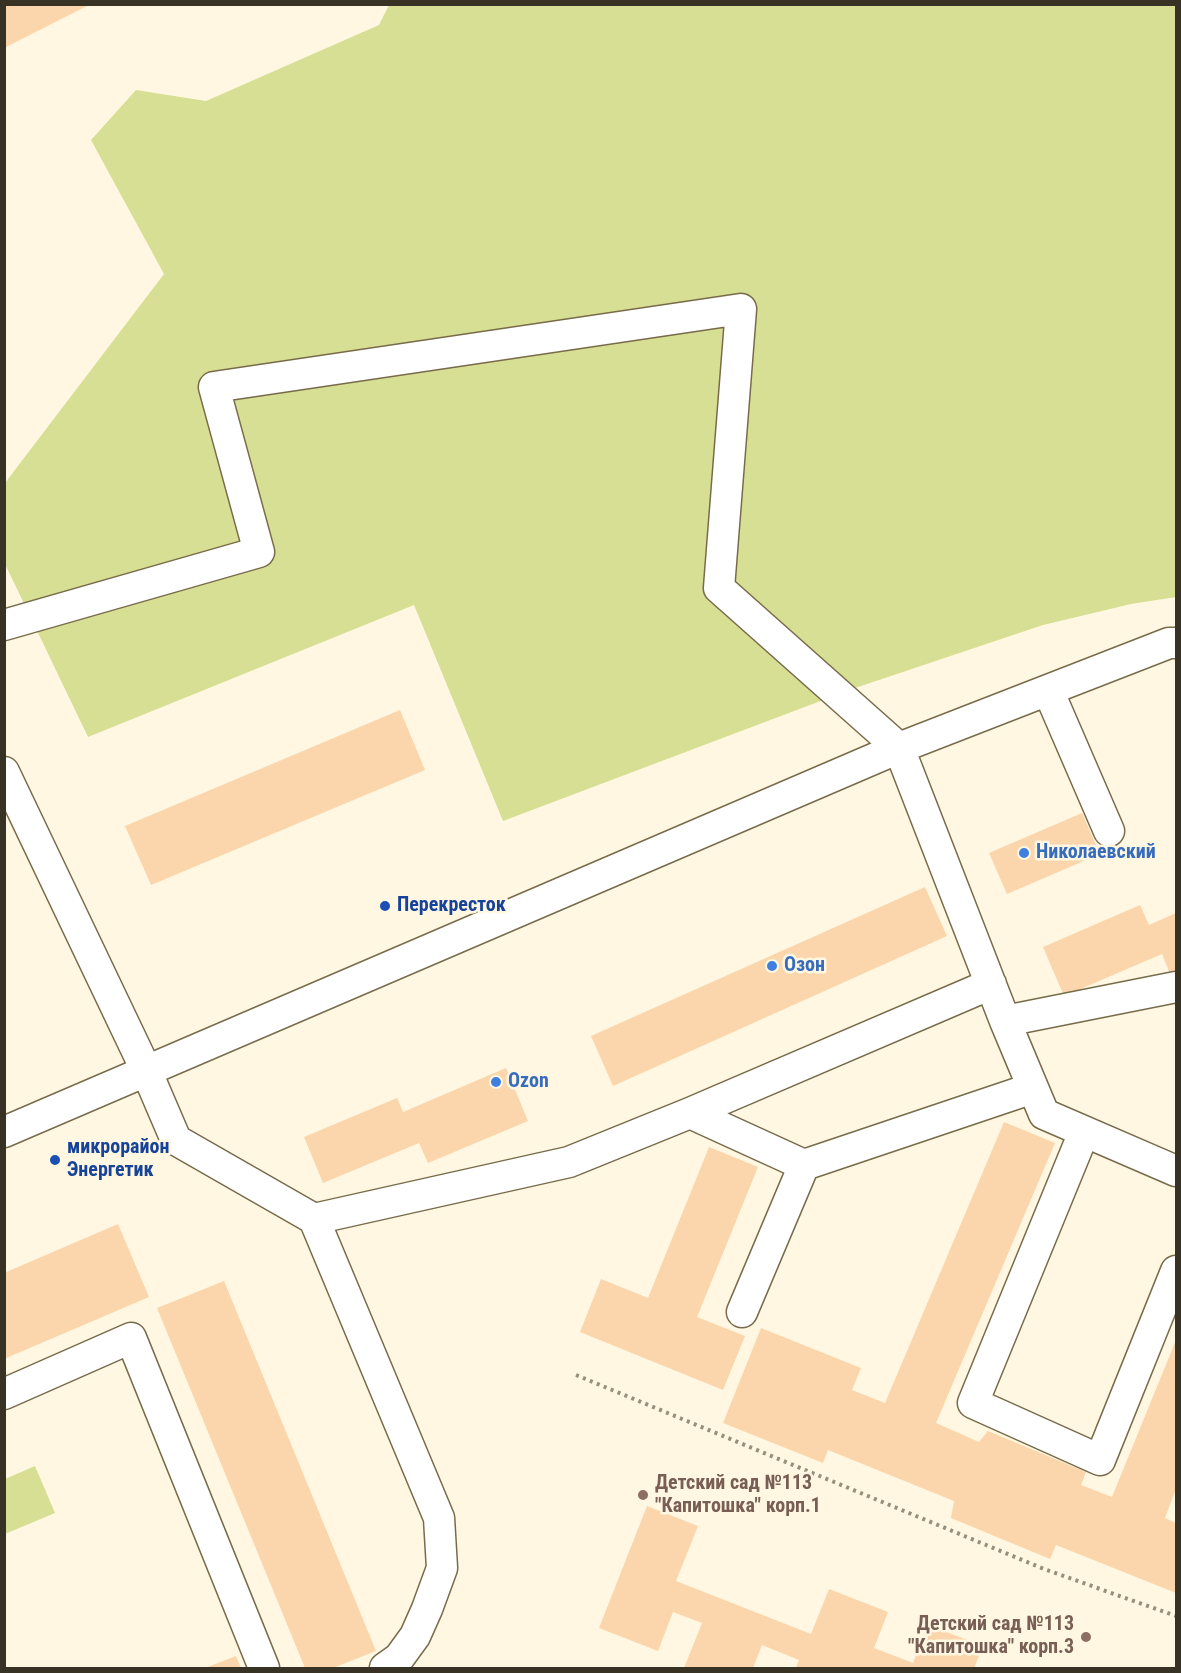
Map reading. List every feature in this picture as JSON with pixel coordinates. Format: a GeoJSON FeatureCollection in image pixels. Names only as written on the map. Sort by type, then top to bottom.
{"type":"FeatureCollection","features":[{"type":"Feature","properties":{"kind":"street"},"geometry":{"type":"LineString","coordinates":[[4,625],[259,552],[214,387],[741,309],[719,588],[899,748],[1005,1022],[1044,1114],[1176,1171]]}},
{"type":"Feature","properties":{"kind":"street"},"geometry":{"type":"LineString","coordinates":[[4,1132],[899,748],[1169,643],[1176,643]]}},
{"type":"Feature","properties":{"kind":"street"},"geometry":{"type":"LineString","coordinates":[[1048,690],[1109,831]]}},
{"type":"Feature","properties":{"kind":"street"},"geometry":{"type":"LineString","coordinates":[[4,772],[13,808],[146,1070],[176,1140],[314,1219],[439,1518],[442,1568],[415,1636],[399,1658],[385,1668]]}},
{"type":"Feature","properties":{"kind":"street"},"geometry":{"type":"LineString","coordinates":[[314,1219],[569,1162],[690,1113],[991,984]]}},
{"type":"Feature","properties":{"kind":"street"},"geometry":{"type":"LineString","coordinates":[[1005,1022],[1176,987]]}},
{"type":"Feature","properties":{"kind":"street"},"geometry":{"type":"LineString","coordinates":[[690,1113],[804,1165],[1033,1089]]}},
{"type":"Feature","properties":{"kind":"street"},"geometry":{"type":"LineString","coordinates":[[1084,1131],[973,1403],[1100,1460],[1176,1271]]}},
{"type":"Feature","properties":{"kind":"street"},"geometry":{"type":"LineString","coordinates":[[742,1312],[804,1165]]}},
{"type":"Feature","properties":{"kind":"street"},"geometry":{"type":"LineString","coordinates":[[4,1394],[131,1338],[264,1668]]}},
{"type":"Feature","properties":{"kind":"path"},"geometry":{"type":"LineString","coordinates":[[576,1375],[1044,1569],[1176,1616]]}},
{"type":"Feature","properties":{"kind":"green space"},"geometry":{"type":"Polygon","coordinates":[[[389,5],[1176,5],[1176,597],[1131,604],[1043,625],[855,688],[503,821],[414,605],[88,737],[5,564],[5,483],[164,274],[91,140],[136,90],[206,101],[379,25],[389,5]]]}},
{"type":"Feature","properties":{"kind":"green space"},"geometry":{"type":"Polygon","coordinates":[[[35,1466],[55,1513],[5,1534],[5,1479],[35,1466]]]}},
{"type":"Feature","properties":{"kind":"building"},"geometry":{"type":"Polygon","coordinates":[[[4,4],[91,4],[4,48],[4,4]]]}},
{"type":"Feature","properties":{"kind":"building"},"geometry":{"type":"Polygon","coordinates":[[[400,710],[425,770],[151,885],[125,826],[400,710]]]}},
{"type":"Feature","properties":{"kind":"building"},"geometry":{"type":"Polygon","coordinates":[[[1082,813],[1100,854],[1007,894],[989,853],[1082,813]]]}},
{"type":"Feature","properties":{"kind":"building"},"geometry":{"type":"Polygon","coordinates":[[[925,887],[947,936],[613,1086],[591,1036],[925,887]]]}},
{"type":"Feature","properties":{"kind":"building"},"geometry":{"type":"Polygon","coordinates":[[[1140,905],[1149,925],[1176,913],[1176,971],[1170,974],[1162,954],[1064,996],[1043,947],[1140,905]]]}},
{"type":"Feature","properties":{"kind":"building"},"geometry":{"type":"Polygon","coordinates":[[[506,1068],[528,1121],[428,1163],[419,1143],[323,1183],[304,1137],[397,1098],[403,1112],[506,1068]]]}},
{"type":"Feature","properties":{"kind":"building"},"geometry":{"type":"Polygon","coordinates":[[[1004,1122],[1055,1143],[936,1423],[979,1442],[988,1431],[1086,1472],[1081,1485],[1112,1497],[1176,1340],[1176,1489],[1165,1518],[1176,1523],[1176,1593],[1056,1545],[1050,1559],[951,1518],[954,1501],[828,1450],[823,1463],[723,1423],[761,1328],[861,1368],[852,1390],[885,1403],[1004,1122]]]}},
{"type":"Feature","properties":{"kind":"building"},"geometry":{"type":"Polygon","coordinates":[[[709,1147],[758,1167],[697,1317],[745,1336],[723,1390],[580,1332],[601,1279],[648,1298],[709,1147]]]}},
{"type":"Feature","properties":{"kind":"building"},"geometry":{"type":"Polygon","coordinates":[[[118,1224],[149,1297],[4,1359],[4,1273],[118,1224]]]}},
{"type":"Feature","properties":{"kind":"building"},"geometry":{"type":"Polygon","coordinates":[[[224,1281],[376,1651],[333,1668],[305,1668],[157,1308],[224,1281]]]}},
{"type":"Feature","properties":{"kind":"building"},"geometry":{"type":"Polygon","coordinates":[[[647,1506],[698,1526],[676,1581],[811,1634],[829,1589],[888,1612],[874,1648],[913,1663],[928,1625],[983,1646],[974,1668],[796,1668],[799,1660],[762,1645],[753,1668],[684,1668],[702,1623],[673,1612],[658,1651],[599,1628],[647,1506]]]}},
{"type":"Feature","properties":{"kind":"building"},"geometry":{"type":"Polygon","coordinates":[[[236,1656],[241,1668],[205,1668],[236,1656]]]}},
{"type":"Feature","properties":{"kind":"place","name":"Николаевский"},"geometry":{"type":"Point","coordinates":[1024,853]}},
{"type":"Feature","properties":{"kind":"place","name":"Перекресток"},"geometry":{"type":"Point","coordinates":[385,906]}},
{"type":"Feature","properties":{"kind":"place","name":"Озон"},"geometry":{"type":"Point","coordinates":[772,966]}},
{"type":"Feature","properties":{"kind":"place","name":"Ozon"},"geometry":{"type":"Point","coordinates":[496,1082]}},
{"type":"Feature","properties":{"kind":"place","name":"микрорайон Энергетик"},"geometry":{"type":"Point","coordinates":[55,1160]}},
{"type":"Feature","properties":{"kind":"place","name":"Детский сад №113 \"Капитошка\" корп.1"},"geometry":{"type":"Point","coordinates":[643,1495]}},
{"type":"Feature","properties":{"kind":"place","name":"Детский сад №113 \"Капитошка\" корп.3"},"geometry":{"type":"Point","coordinates":[1086,1637]}}]}
